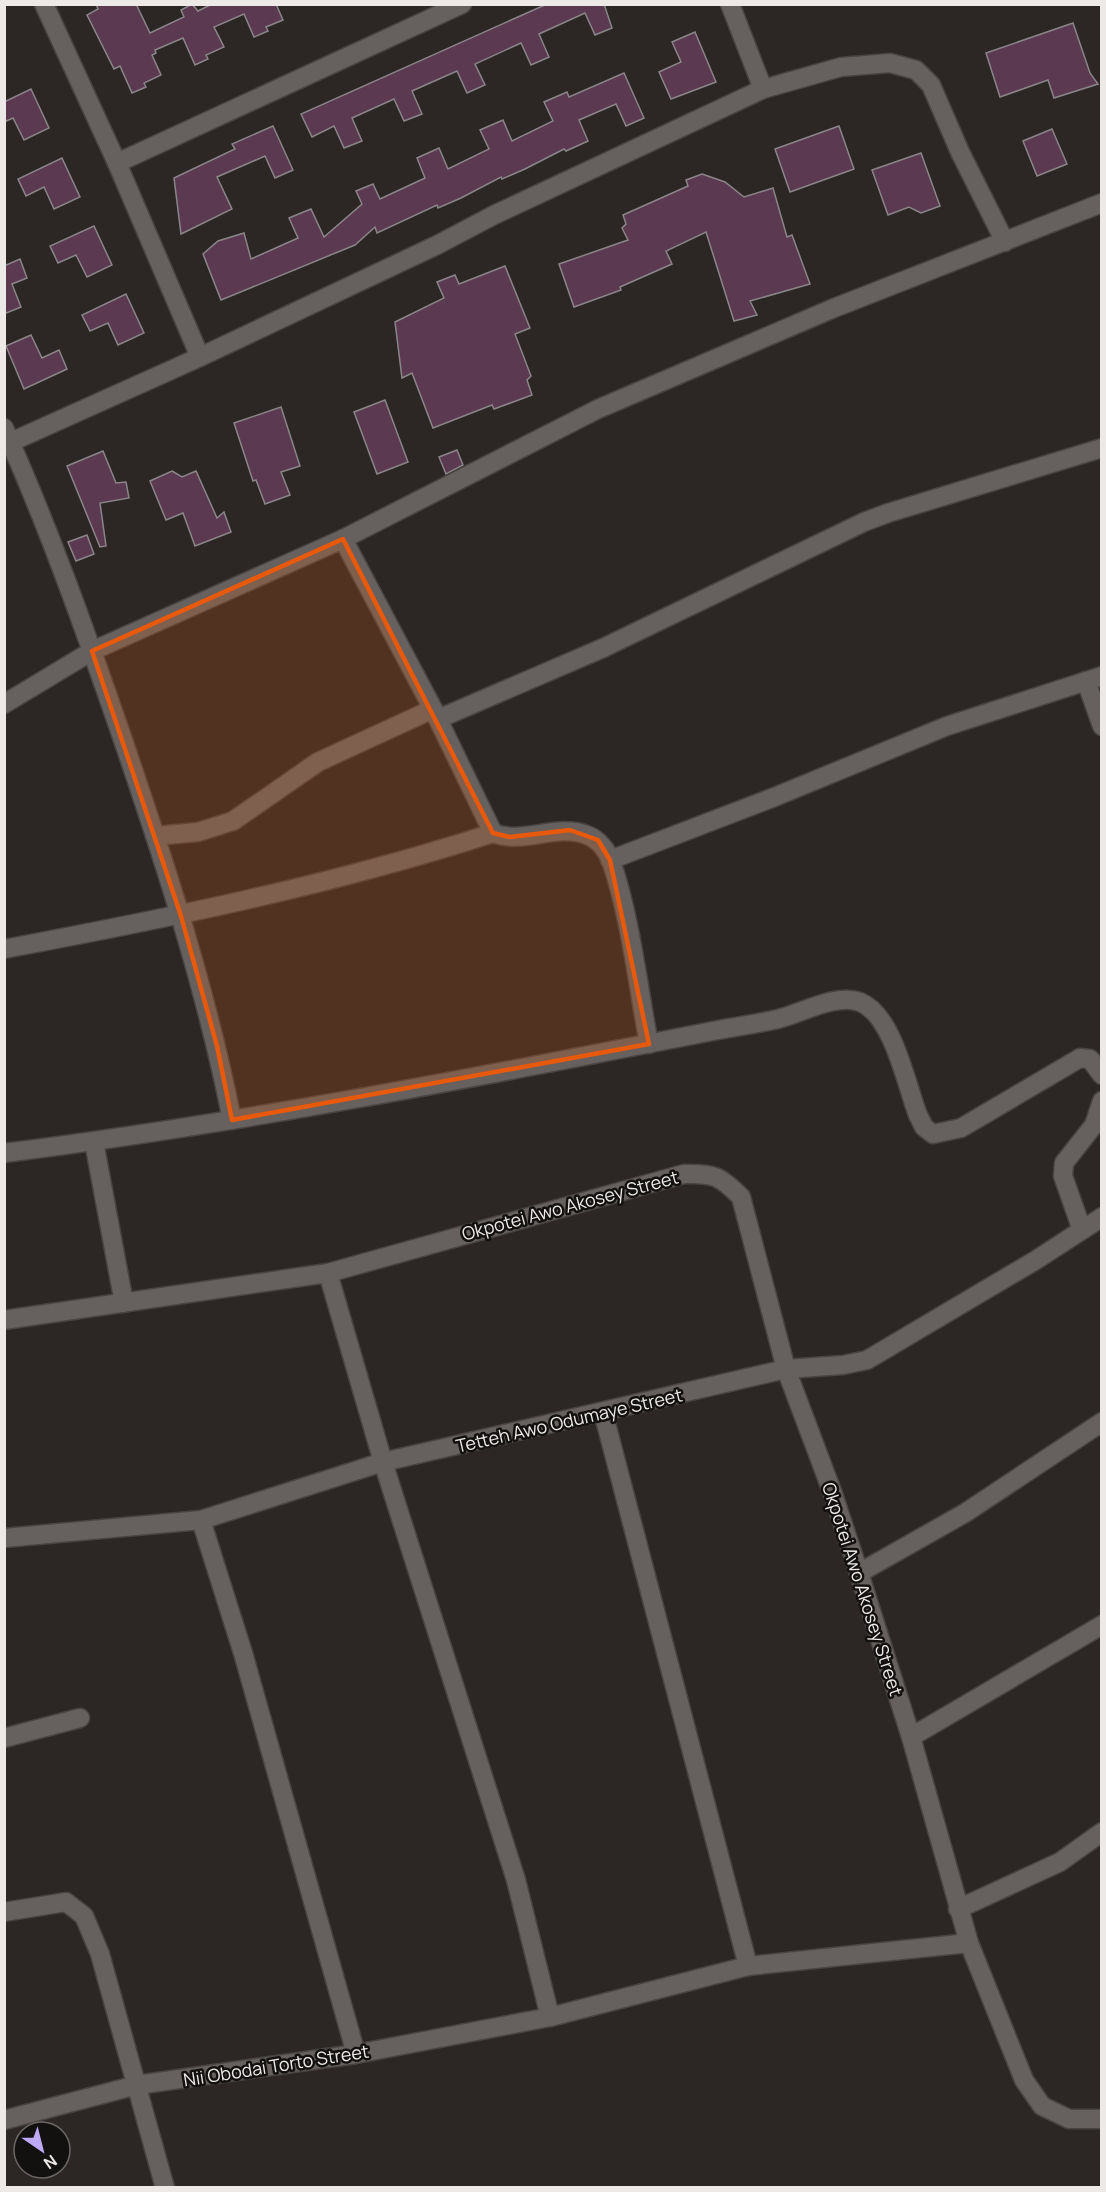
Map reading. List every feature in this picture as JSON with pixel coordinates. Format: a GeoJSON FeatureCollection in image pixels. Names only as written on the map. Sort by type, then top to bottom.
{"type":"FeatureCollection","features":[{"type":"Feature","properties":{"kind":"street"},"geometry":{"type":"LineString","coordinates":[[44,4],[117,163],[200,357]]}},
{"type":"Feature","properties":{"kind":"street"},"geometry":{"type":"LineString","coordinates":[[117,163],[462,4]]}},
{"type":"Feature","properties":{"kind":"street"},"geometry":{"type":"LineString","coordinates":[[730,4],[763,89]]}},
{"type":"Feature","properties":{"kind":"street"},"geometry":{"type":"LineString","coordinates":[[232,1120],[218,1046],[181,916],[155,836],[92,651],[8,435],[200,357],[437,245],[494,214],[763,89],[841,67],[890,63],[916,70],[931,85],[960,152],[1005,242]]}},
{"type":"Feature","properties":{"kind":"street"},"geometry":{"type":"LineString","coordinates":[[4,704],[92,651],[342,539],[598,409],[834,308],[1101,203]]}},
{"type":"Feature","properties":{"kind":"street"},"geometry":{"type":"LineString","coordinates":[[155,836],[198,832],[232,821],[318,762],[603,648],[872,519],[1101,448]]}},
{"type":"Feature","properties":{"kind":"street"},"geometry":{"type":"LineString","coordinates":[[342,539],[436,714],[493,833]]}},
{"type":"Feature","properties":{"kind":"street"},"geometry":{"type":"LineString","coordinates":[[610,860],[772,798],[946,726],[1094,679],[1101,726]]}},
{"type":"Feature","properties":{"kind":"street"},"geometry":{"type":"LineString","coordinates":[[4,950],[181,916],[358,872],[493,833],[510,837],[570,830],[598,840],[610,860],[649,1044]]}},
{"type":"Feature","properties":{"kind":"street"},"geometry":{"type":"LineString","coordinates":[[4,1153],[94,1142],[232,1120],[649,1044],[778,1019],[842,1000],[858,1001],[874,1010],[885,1024],[918,1115],[924,1128],[933,1134],[962,1128],[1080,1058],[1090,1059],[1101,1075]]}},
{"type":"Feature","properties":{"kind":"street"},"geometry":{"type":"LineString","coordinates":[[1082,1230],[1063,1176],[1064,1163],[1094,1125],[1101,1101]]}},
{"type":"Feature","properties":{"kind":"street"},"geometry":{"type":"LineString","coordinates":[[94,1142],[124,1303]]}},
{"type":"Feature","properties":{"kind":"street","name":"Okpotei Awo Akosey Street"},"geometry":{"type":"LineString","coordinates":[[4,1320],[328,1273],[601,1195],[684,1174],[707,1173],[723,1178],[741,1197],[786,1369],[833,1494],[859,1573],[911,1737],[958,1909],[969,1943],[1024,2080],[1042,2106],[1069,2119],[1101,2119]]}},
{"type":"Feature","properties":{"kind":"street","name":"Tetteh Awo Odumaye Street"},"geometry":{"type":"LineString","coordinates":[[4,1538],[201,1520],[383,1462],[786,1369],[835,1366],[867,1360],[1036,1260],[1101,1217]]}},
{"type":"Feature","properties":{"kind":"street"},"geometry":{"type":"LineString","coordinates":[[328,1273],[383,1462],[516,1880],[550,2017]]}},
{"type":"Feature","properties":{"kind":"street"},"geometry":{"type":"LineString","coordinates":[[603,1412],[748,1966]]}},
{"type":"Feature","properties":{"kind":"street"},"geometry":{"type":"LineString","coordinates":[[859,1573],[965,1513],[1101,1422]]}},
{"type":"Feature","properties":{"kind":"street"},"geometry":{"type":"LineString","coordinates":[[201,1520],[243,1653],[356,2054]]}},
{"type":"Feature","properties":{"kind":"street"},"geometry":{"type":"LineString","coordinates":[[911,1737],[1101,1625]]}},
{"type":"Feature","properties":{"kind":"street"},"geometry":{"type":"LineString","coordinates":[[4,1738],[80,1718]]}},
{"type":"Feature","properties":{"kind":"street"},"geometry":{"type":"LineString","coordinates":[[958,1909],[1060,1862],[1101,1833]]}},
{"type":"Feature","properties":{"kind":"street"},"geometry":{"type":"LineString","coordinates":[[4,1912],[66,1902],[84,1917],[100,1954],[165,2187]]}},
{"type":"Feature","properties":{"kind":"street","name":"Nii Obodai Torto Street"},"geometry":{"type":"LineString","coordinates":[[4,2120],[137,2085],[356,2054],[550,2017],[748,1966],[969,1943]]}},
{"type":"Feature","properties":{"kind":"highlighted area"},"geometry":{"type":"Polygon","coordinates":[[[343,539],[493,833],[510,837],[570,830],[598,840],[610,860],[649,1044],[232,1120],[217,1046],[181,916],[92,651],[343,539]]]}},
{"type":"Feature","properties":{"kind":"building"},"geometry":{"type":"Polygon","coordinates":[[[96,4],[136,4],[150,33],[184,17],[181,10],[192,4],[198,11],[212,4],[276,4],[283,20],[266,27],[268,31],[254,37],[244,14],[214,27],[224,47],[206,55],[208,59],[195,65],[183,38],[155,50],[156,53],[152,55],[161,75],[144,83],[146,87],[132,93],[120,66],[114,69],[87,15],[98,9],[96,4]]]}},
{"type":"Feature","properties":{"kind":"building"},"geometry":{"type":"Polygon","coordinates":[[[547,4],[604,4],[612,28],[595,35],[585,13],[539,34],[549,57],[531,65],[521,43],[475,64],[485,85],[467,93],[457,71],[412,91],[422,114],[404,121],[394,99],[352,118],[362,141],[344,148],[334,126],[312,137],[301,114],[547,4]]]}},
{"type":"Feature","properties":{"kind":"building"},"geometry":{"type":"Polygon","coordinates":[[[1073,23],[1090,73],[1098,84],[1054,98],[1048,80],[1000,97],[986,53],[1073,23]]]}},
{"type":"Feature","properties":{"kind":"building"},"geometry":{"type":"Polygon","coordinates":[[[695,32],[716,82],[671,99],[659,72],[681,62],[672,42],[695,32]]]}},
{"type":"Feature","properties":{"kind":"building"},"geometry":{"type":"Polygon","coordinates":[[[624,73],[644,118],[626,126],[616,104],[579,120],[588,141],[566,151],[564,149],[461,198],[438,208],[437,205],[377,233],[375,227],[355,245],[221,300],[203,254],[218,241],[244,233],[251,259],[298,238],[289,218],[311,209],[324,237],[362,204],[356,191],[373,184],[380,199],[425,178],[417,158],[439,148],[448,169],[489,149],[480,130],[503,120],[512,141],[553,121],[544,102],[567,92],[569,97],[624,73]]]}},
{"type":"Feature","properties":{"kind":"building"},"geometry":{"type":"Polygon","coordinates":[[[31,89],[49,128],[24,140],[13,118],[4,122],[4,102],[31,89]]]}},
{"type":"Feature","properties":{"kind":"building"},"geometry":{"type":"Polygon","coordinates":[[[273,126],[293,170],[275,178],[265,156],[217,177],[232,209],[181,234],[174,178],[235,149],[232,144],[273,126]]]}},
{"type":"Feature","properties":{"kind":"building"},"geometry":{"type":"Polygon","coordinates":[[[839,126],[854,169],[790,192],[775,149],[839,126]]]}},
{"type":"Feature","properties":{"kind":"building"},"geometry":{"type":"Polygon","coordinates":[[[1052,129],[1067,164],[1037,176],[1023,141],[1052,129]]]}},
{"type":"Feature","properties":{"kind":"building"},"geometry":{"type":"Polygon","coordinates":[[[921,153],[940,206],[921,213],[909,207],[888,215],[872,170],[921,153]]]}},
{"type":"Feature","properties":{"kind":"building"},"geometry":{"type":"Polygon","coordinates":[[[62,158],[80,197],[54,209],[44,187],[26,196],[18,179],[62,158]]]}},
{"type":"Feature","properties":{"kind":"building"},"geometry":{"type":"Polygon","coordinates":[[[702,174],[725,182],[744,197],[773,188],[787,237],[792,235],[810,284],[750,301],[757,315],[734,321],[706,232],[666,251],[672,264],[620,287],[621,290],[574,307],[559,264],[628,240],[622,228],[626,224],[623,215],[688,186],[686,180],[702,174]]]}},
{"type":"Feature","properties":{"kind":"building"},"geometry":{"type":"Polygon","coordinates":[[[94,226],[112,265],[87,277],[76,255],[58,263],[50,246],[94,226]]]}},
{"type":"Feature","properties":{"kind":"building"},"geometry":{"type":"Polygon","coordinates":[[[20,259],[27,278],[12,284],[21,307],[4,314],[4,266],[20,259]]]}},
{"type":"Feature","properties":{"kind":"building"},"geometry":{"type":"Polygon","coordinates":[[[505,266],[530,328],[515,334],[531,376],[527,380],[532,395],[494,409],[492,405],[433,428],[412,373],[402,378],[395,322],[444,298],[437,282],[455,275],[459,284],[505,266]]]}},
{"type":"Feature","properties":{"kind":"building"},"geometry":{"type":"Polygon","coordinates":[[[126,294],[144,333],[118,345],[108,323],[90,331],[82,315],[126,294]]]}},
{"type":"Feature","properties":{"kind":"building"},"geometry":{"type":"Polygon","coordinates":[[[31,335],[42,358],[59,350],[67,369],[24,389],[6,346],[31,335]]]}},
{"type":"Feature","properties":{"kind":"building"},"geometry":{"type":"Polygon","coordinates":[[[385,400],[408,462],[377,474],[354,412],[385,400]]]}},
{"type":"Feature","properties":{"kind":"building"},"geometry":{"type":"Polygon","coordinates":[[[281,407],[300,466],[281,472],[290,495],[265,504],[256,480],[253,481],[234,423],[281,407]]]}},
{"type":"Feature","properties":{"kind":"building"},"geometry":{"type":"Polygon","coordinates":[[[457,450],[463,465],[446,474],[439,457],[457,450]]]}},
{"type":"Feature","properties":{"kind":"building"},"geometry":{"type":"Polygon","coordinates":[[[103,451],[116,483],[126,482],[129,498],[100,503],[106,546],[100,547],[67,466],[103,451]]]}},
{"type":"Feature","properties":{"kind":"building"},"geometry":{"type":"Polygon","coordinates":[[[172,471],[182,477],[196,471],[217,518],[224,512],[231,532],[195,546],[183,513],[166,520],[150,481],[172,471]]]}},
{"type":"Feature","properties":{"kind":"building"},"geometry":{"type":"Polygon","coordinates":[[[87,535],[94,554],[76,561],[68,542],[87,535]]]}}]}
